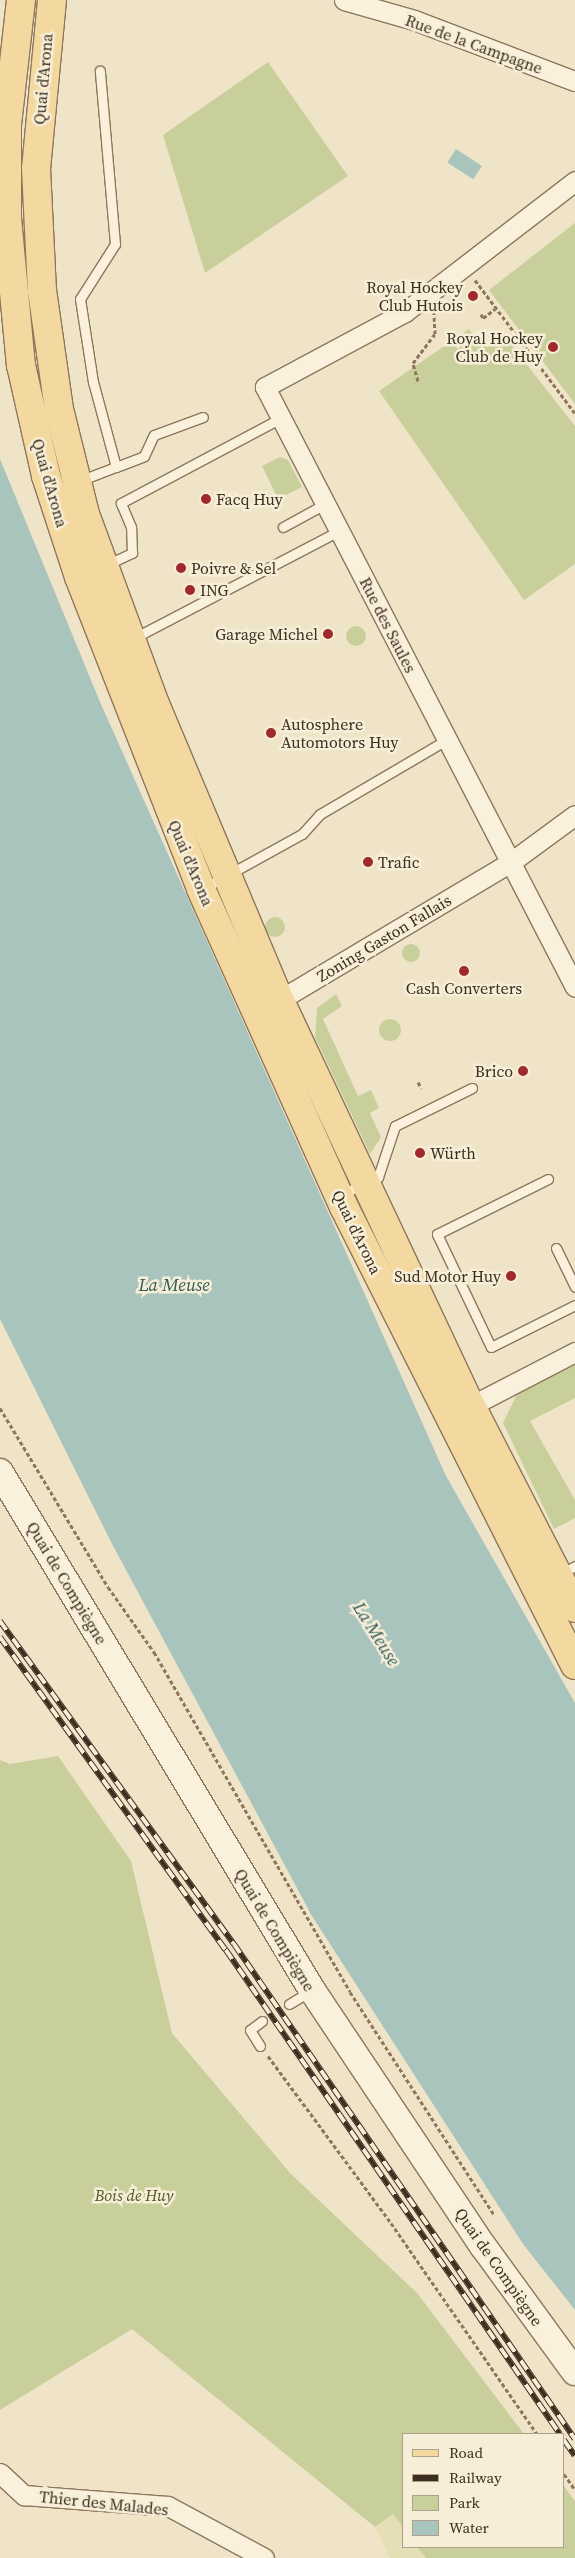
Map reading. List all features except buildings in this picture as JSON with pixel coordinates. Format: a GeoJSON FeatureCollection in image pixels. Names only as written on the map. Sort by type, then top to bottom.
{"type":"FeatureCollection","features":[{"type":"Feature","properties":{"kind":"main road","name":"Quai d'Arona"},"geometry":{"type":"LineString","coordinates":[[52,0],[41,77],[36,168],[40,252],[59,409],[64,486]]}},
{"type":"Feature","properties":{"kind":"main road","name":"Quai d'Arona"},"geometry":{"type":"LineString","coordinates":[[21,2],[7,125],[7,218],[21,365],[201,889],[366,1182],[459,1412]]}},
{"type":"Feature","properties":{"kind":"main road","name":"Quai d'Arona"},"geometry":{"type":"LineString","coordinates":[[91,572],[131,640],[227,876],[268,1007],[339,1195],[459,1412],[575,1608]]}},
{"type":"Feature","properties":{"kind":"main road","name":"Quai de Compiègne"},"geometry":{"type":"LineString","coordinates":[[0,1472],[312,1990],[483,2246],[575,2372]]}},
{"type":"Feature","properties":{"kind":"main road","name":"Quai d'Arona"},"geometry":{"type":"LineString","coordinates":[[555,1577],[575,1665]]}},
{"type":"Feature","properties":{"kind":"street","name":"Rue de la Campagne"},"geometry":{"type":"LineString","coordinates":[[344,0],[414,20],[575,81]]}},
{"type":"Feature","properties":{"kind":"street"},"geometry":{"type":"LineString","coordinates":[[425,297],[575,181]]}},
{"type":"Feature","properties":{"kind":"street","name":"Rue des Saules"},"geometry":{"type":"LineString","coordinates":[[425,297],[405,312],[265,387],[575,987]]}},
{"type":"Feature","properties":{"kind":"street"},"geometry":{"type":"LineString","coordinates":[[511,862],[575,815]]}},
{"type":"Feature","properties":{"kind":"street","name":"Zoning Gaston Fallais"},"geometry":{"type":"LineString","coordinates":[[268,1007],[511,862]]}},
{"type":"Feature","properties":{"kind":"street"},"geometry":{"type":"LineString","coordinates":[[459,1412],[575,1352]]}},
{"type":"Feature","properties":{"kind":"street","name":"Thier des Malades"},"geometry":{"type":"LineString","coordinates":[[0,2473],[24,2495],[168,2506],[264,2558]]}},
{"type":"Feature","properties":{"kind":"lane"},"geometry":{"type":"LineString","coordinates":[[100,71],[115,244],[80,299],[93,382],[116,467]]}},
{"type":"Feature","properties":{"kind":"lane"},"geometry":{"type":"LineString","coordinates":[[64,486],[144,456],[154,434],[203,418]]}},
{"type":"Feature","properties":{"kind":"lane"},"geometry":{"type":"LineString","coordinates":[[91,572],[132,553],[131,527],[121,503],[281,418]]}},
{"type":"Feature","properties":{"kind":"lane"},"geometry":{"type":"LineString","coordinates":[[283,526],[326,504]]}},
{"type":"Feature","properties":{"kind":"lane"},"geometry":{"type":"LineString","coordinates":[[131,640],[339,531]]}},
{"type":"Feature","properties":{"kind":"lane"},"geometry":{"type":"LineString","coordinates":[[201,889],[302,834],[320,814],[448,739]]}},
{"type":"Feature","properties":{"kind":"lane"},"geometry":{"type":"LineString","coordinates":[[339,1195],[378,1177],[395,1126],[472,1088]]}},
{"type":"Feature","properties":{"kind":"lane"},"geometry":{"type":"LineString","coordinates":[[548,1179],[436,1234],[491,1347],[575,1305]]}},
{"type":"Feature","properties":{"kind":"lane"},"geometry":{"type":"LineString","coordinates":[[556,1248],[575,1287]]}},
{"type":"Feature","properties":{"kind":"lane"},"geometry":{"type":"LineString","coordinates":[[290,2004],[312,1990]]}},
{"type":"Feature","properties":{"kind":"lane"},"geometry":{"type":"LineString","coordinates":[[260,2046],[250,2030],[262,2021]]}},
{"type":"Feature","properties":{"kind":"path"},"geometry":{"type":"LineString","coordinates":[[464,265],[495,309],[575,413]]}},
{"type":"Feature","properties":{"kind":"path"},"geometry":{"type":"LineString","coordinates":[[418,381],[415,356],[430,343],[436,320],[425,297]]}},
{"type":"Feature","properties":{"kind":"path"},"geometry":{"type":"LineString","coordinates":[[481,314],[483,318],[495,309]]}},
{"type":"Feature","properties":{"kind":"path"},"geometry":{"type":"LineString","coordinates":[[418,1082],[421,1088]]}},
{"type":"Feature","properties":{"kind":"path"},"geometry":{"type":"LineString","coordinates":[[0,1408],[108,1587],[154,1652],[350,1992],[494,2215]]}},
{"type":"Feature","properties":{"kind":"path"},"geometry":{"type":"LineString","coordinates":[[260,2046],[391,2223],[536,2433]]}},
{"type":"Feature","properties":{"kind":"path"},"geometry":{"type":"LineString","coordinates":[[565,2475],[575,2490]]}},
{"type":"Feature","properties":{"kind":"shaded area"},"geometry":{"type":"Polygon","coordinates":[[[393,2514],[402,2526],[402,2548],[418,2548],[426,2558],[390,2558],[375,2527],[393,2514]]]}},
{"type":"Feature","properties":{"kind":"green space"},"geometry":{"type":"Polygon","coordinates":[[[268,62],[348,176],[205,273],[163,135],[268,62]]]}},
{"type":"Feature","properties":{"kind":"green space","name":"Royal Hockey Club de Huy"},"geometry":{"type":"Polygon","coordinates":[[[575,223],[575,404],[489,290],[575,223]]]}},
{"type":"Feature","properties":{"kind":"green space"},"geometry":{"type":"Polygon","coordinates":[[[469,329],[482,348],[502,333],[575,426],[575,564],[524,600],[379,391],[469,329]]]}},
{"type":"Feature","properties":{"kind":"green space"},"geometry":{"type":"Polygon","coordinates":[[[280,457],[288,460],[302,487],[278,499],[262,466],[280,457]]]}},
{"type":"Feature","properties":{"kind":"green space"},"geometry":{"type":"Polygon","coordinates":[[[356,626],[363,629],[366,636],[363,643],[356,646],[349,643],[346,636],[349,629],[356,626]]]}},
{"type":"Feature","properties":{"kind":"green space"},"geometry":{"type":"Polygon","coordinates":[[[275,917],[282,920],[285,927],[282,934],[275,937],[268,934],[265,927],[268,920],[275,917]]]}},
{"type":"Feature","properties":{"kind":"green space"},"geometry":{"type":"Polygon","coordinates":[[[411,944],[417,947],[420,953],[417,959],[411,962],[405,959],[402,953],[405,947],[411,944]]]}},
{"type":"Feature","properties":{"kind":"green space"},"geometry":{"type":"Polygon","coordinates":[[[336,994],[342,1006],[323,1019],[358,1096],[371,1090],[379,1108],[370,1113],[381,1137],[370,1154],[315,1037],[317,1008],[336,994]]]}},
{"type":"Feature","properties":{"kind":"green space"},"geometry":{"type":"Polygon","coordinates":[[[390,1019],[398,1022],[401,1030],[398,1038],[390,1041],[382,1038],[379,1030],[382,1022],[390,1019]]]}},
{"type":"Feature","properties":{"kind":"green space"},"geometry":{"type":"Polygon","coordinates":[[[575,1365],[575,1398],[530,1421],[575,1500],[575,1518],[554,1529],[503,1423],[517,1394],[575,1365]]]}},
{"type":"Feature","properties":{"kind":"green space","name":"Bois de Huy"},"geometry":{"type":"Polygon","coordinates":[[[58,1756],[131,1861],[172,2033],[290,2173],[417,2293],[523,2433],[402,2433],[402,2526],[393,2514],[375,2527],[132,2329],[0,2410],[0,1760],[10,1764],[58,1756]]]}},
{"type":"Feature","properties":{"kind":"green space"},"geometry":{"type":"Polygon","coordinates":[[[565,2487],[575,2501],[575,2558],[426,2558],[418,2548],[565,2548],[565,2487]]]}},
{"type":"Feature","properties":{"kind":"water"},"geometry":{"type":"Polygon","coordinates":[[[456,149],[482,166],[473,179],[447,162],[456,149]]]}},
{"type":"Feature","properties":{"kind":"water","name":"La Meuse"},"geometry":{"type":"Polygon","coordinates":[[[0,459],[100,702],[446,1476],[575,1703],[575,2310],[523,2244],[312,1916],[111,1542],[0,1319],[0,459]]]}},
{"type":"Feature","properties":{"kind":"railway"},"geometry":{"type":"LineString","coordinates":[[0,1621],[234,1944],[575,2439]]}},
{"type":"Feature","properties":{"kind":"railway"},"geometry":{"type":"LineString","coordinates":[[0,1637],[226,1950],[559,2433]]}},
{"type":"Feature","properties":{"kind":"railway"},"geometry":{"type":"LineString","coordinates":[[565,2441],[575,2456]]}},
{"type":"Feature","properties":{"kind":"place","name":"Royal Hockey Club Hutois"},"geometry":{"type":"Point","coordinates":[473,296]}},
{"type":"Feature","properties":{"kind":"place","name":"Royal Hockey Club de Huy"},"geometry":{"type":"Point","coordinates":[553,347]}},
{"type":"Feature","properties":{"kind":"place","name":"Facq Huy"},"geometry":{"type":"Point","coordinates":[206,499]}},
{"type":"Feature","properties":{"kind":"place","name":"Poivre & Sel"},"geometry":{"type":"Point","coordinates":[181,568]}},
{"type":"Feature","properties":{"kind":"place","name":"ING"},"geometry":{"type":"Point","coordinates":[190,590]}},
{"type":"Feature","properties":{"kind":"place","name":"Garage Michel"},"geometry":{"type":"Point","coordinates":[328,634]}},
{"type":"Feature","properties":{"kind":"place","name":"Autosphere Automotors Huy"},"geometry":{"type":"Point","coordinates":[271,733]}},
{"type":"Feature","properties":{"kind":"place","name":"Trafic"},"geometry":{"type":"Point","coordinates":[368,862]}},
{"type":"Feature","properties":{"kind":"place","name":"Cash Converters"},"geometry":{"type":"Point","coordinates":[464,971]}},
{"type":"Feature","properties":{"kind":"place","name":"Brico"},"geometry":{"type":"Point","coordinates":[523,1071]}},
{"type":"Feature","properties":{"kind":"place","name":"Würth"},"geometry":{"type":"Point","coordinates":[420,1153]}},
{"type":"Feature","properties":{"kind":"place","name":"Sud Motor Huy"},"geometry":{"type":"Point","coordinates":[511,1276]}}]}
